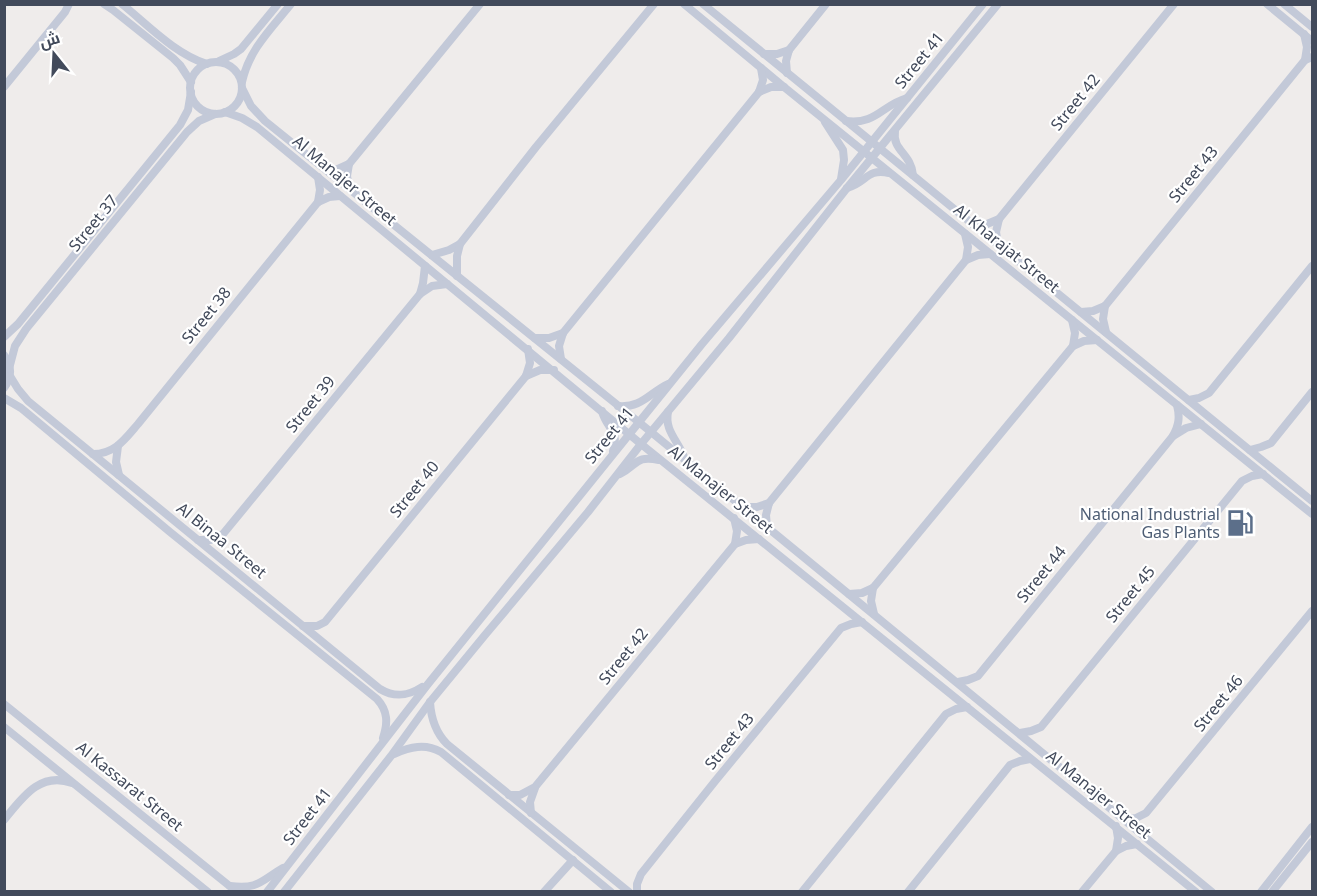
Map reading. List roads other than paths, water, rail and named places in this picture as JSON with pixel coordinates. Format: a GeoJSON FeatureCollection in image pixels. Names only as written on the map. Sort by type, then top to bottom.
{"type":"FeatureCollection","features":[{"type":"Feature","properties":{"kind":"street"},"geometry":{"type":"LineString","coordinates":[[4,87],[67,8],[76,4]]}},
{"type":"Feature","properties":{"kind":"street"},"geometry":{"type":"LineString","coordinates":[[104,4],[180,65],[191,82]]}},
{"type":"Feature","properties":{"kind":"street"},"geometry":{"type":"LineString","coordinates":[[122,4],[179,51],[207,64]]}},
{"type":"Feature","properties":{"kind":"street"},"geometry":{"type":"LineString","coordinates":[[278,4],[241,49],[226,59],[207,64],[195,73],[190,92],[201,109],[215,114],[225,112],[238,103],[242,93],[246,65],[255,49],[291,4]]}},
{"type":"Feature","properties":{"kind":"street"},"geometry":{"type":"LineString","coordinates":[[327,170],[338,169],[349,164],[480,4]]}},
{"type":"Feature","properties":{"kind":"street","name":"Al Kharajat Street"},"geometry":{"type":"LineString","coordinates":[[684,4],[1312,514]]}},
{"type":"Feature","properties":{"kind":"street","name":"Al Kharajat Street"},"geometry":{"type":"LineString","coordinates":[[703,4],[1312,501]]}},
{"type":"Feature","properties":{"kind":"street"},"geometry":{"type":"LineString","coordinates":[[787,73],[786,61],[789,50],[826,4]]}},
{"type":"Feature","properties":{"kind":"street","name":"Street 41"},"geometry":{"type":"LineString","coordinates":[[267,891],[428,684],[702,344],[841,180],[983,4]]}},
{"type":"Feature","properties":{"kind":"street","name":"Street 41"},"geometry":{"type":"LineString","coordinates":[[284,891],[430,702],[588,512],[847,188],[998,4]]}},
{"type":"Feature","properties":{"kind":"street","name":"Street 42"},"geometry":{"type":"LineString","coordinates":[[999,219],[1174,4]]}},
{"type":"Feature","properties":{"kind":"street"},"geometry":{"type":"LineString","coordinates":[[1267,4],[1312,41]]}},
{"type":"Feature","properties":{"kind":"street"},"geometry":{"type":"LineString","coordinates":[[1284,4],[1312,27]]}},
{"type":"Feature","properties":{"kind":"street"},"geometry":{"type":"LineString","coordinates":[[432,255],[460,244],[536,147],[653,5]]}},
{"type":"Feature","properties":{"kind":"street","name":"Street 43"},"geometry":{"type":"LineString","coordinates":[[1105,306],[1309,58],[1304,34]]}},
{"type":"Feature","properties":{"kind":"street"},"geometry":{"type":"LineString","coordinates":[[764,54],[777,54],[789,50]]}},
{"type":"Feature","properties":{"kind":"street"},"geometry":{"type":"LineString","coordinates":[[217,62],[231,66],[238,74],[242,85]]}},
{"type":"Feature","properties":{"kind":"street"},"geometry":{"type":"LineString","coordinates":[[561,359],[559,346],[562,333],[759,92],[763,80],[761,68]]}},
{"type":"Feature","properties":{"kind":"street","name":"Al Manajer Street"},"geometry":{"type":"LineString","coordinates":[[242,85],[246,98],[257,114],[744,507],[1212,891]]}},
{"type":"Feature","properties":{"kind":"street"},"geometry":{"type":"LineString","coordinates":[[759,92],[771,87],[784,87]]}},
{"type":"Feature","properties":{"kind":"street","name":"Street 37"},"geometry":{"type":"LineString","coordinates":[[4,337],[18,324],[180,125],[188,110],[190,92]]}},
{"type":"Feature","properties":{"kind":"street"},"geometry":{"type":"LineString","coordinates":[[846,121],[856,122],[870,119],[895,102],[908,98]]}},
{"type":"Feature","properties":{"kind":"street","name":"Al Manajer Street"},"geometry":{"type":"LineString","coordinates":[[225,112],[257,127],[641,444],[1196,891]]}},
{"type":"Feature","properties":{"kind":"street","name":"Street 37"},"geometry":{"type":"LineString","coordinates":[[10,365],[15,346],[26,329],[187,132],[200,121],[215,114]]}},
{"type":"Feature","properties":{"kind":"street"},"geometry":{"type":"LineString","coordinates":[[824,119],[843,150],[841,180]]}},
{"type":"Feature","properties":{"kind":"street"},"geometry":{"type":"LineString","coordinates":[[895,130],[895,143],[910,161],[913,175]]}},
{"type":"Feature","properties":{"kind":"street"},"geometry":{"type":"LineString","coordinates":[[349,164],[347,176],[349,188]]}},
{"type":"Feature","properties":{"kind":"street"},"geometry":{"type":"LineString","coordinates":[[847,188],[860,183],[874,172],[891,174]]}},
{"type":"Feature","properties":{"kind":"street"},"geometry":{"type":"LineString","coordinates":[[318,177],[320,190],[318,202]]}},
{"type":"Feature","properties":{"kind":"street"},"geometry":{"type":"LineString","coordinates":[[318,202],[329,197],[340,196]]}},
{"type":"Feature","properties":{"kind":"street","name":"Street 38"},"geometry":{"type":"LineString","coordinates":[[118,446],[318,202]]}},
{"type":"Feature","properties":{"kind":"street"},"geometry":{"type":"LineString","coordinates":[[974,225],[987,224],[999,219]]}},
{"type":"Feature","properties":{"kind":"street"},"geometry":{"type":"LineString","coordinates":[[999,219],[996,232],[999,245]]}},
{"type":"Feature","properties":{"kind":"street"},"geometry":{"type":"LineString","coordinates":[[965,234],[968,246],[966,260]]}},
{"type":"Feature","properties":{"kind":"street"},"geometry":{"type":"LineString","coordinates":[[457,276],[457,256],[460,244]]}},
{"type":"Feature","properties":{"kind":"street"},"geometry":{"type":"LineString","coordinates":[[767,527],[766,515],[769,503],[966,260],[978,255],[990,254]]}},
{"type":"Feature","properties":{"kind":"street","name":"Street 39"},"geometry":{"type":"LineString","coordinates":[[223,534],[420,294],[425,266]]}},
{"type":"Feature","properties":{"kind":"street"},"geometry":{"type":"LineString","coordinates":[[1189,400],[1209,393],[1312,266]]}},
{"type":"Feature","properties":{"kind":"street"},"geometry":{"type":"LineString","coordinates":[[420,294],[432,286],[447,284]]}},
{"type":"Feature","properties":{"kind":"street"},"geometry":{"type":"LineString","coordinates":[[1081,312],[1093,311],[1105,306]]}},
{"type":"Feature","properties":{"kind":"street"},"geometry":{"type":"LineString","coordinates":[[1105,306],[1103,319],[1106,332]]}},
{"type":"Feature","properties":{"kind":"street"},"geometry":{"type":"LineString","coordinates":[[1072,320],[1075,333],[1073,346]]}},
{"type":"Feature","properties":{"kind":"street"},"geometry":{"type":"LineString","coordinates":[[535,338],[549,338],[562,333]]}},
{"type":"Feature","properties":{"kind":"street"},"geometry":{"type":"LineString","coordinates":[[849,594],[862,593],[873,588],[1073,346],[1084,341],[1097,340]]}},
{"type":"Feature","properties":{"kind":"street"},"geometry":{"type":"LineString","coordinates":[[526,376],[530,363],[528,349]]}},
{"type":"Feature","properties":{"kind":"street"},"geometry":{"type":"LineString","coordinates":[[4,355],[10,365],[10,376],[4,388]]}},
{"type":"Feature","properties":{"kind":"street"},"geometry":{"type":"LineString","coordinates":[[526,376],[540,370],[554,370]]}},
{"type":"Feature","properties":{"kind":"street","name":"Al Binaa Street"},"geometry":{"type":"LineString","coordinates":[[10,376],[28,401],[380,689],[399,696],[409,694],[428,684]]}},
{"type":"Feature","properties":{"kind":"street","name":"Street 40"},"geometry":{"type":"LineString","coordinates":[[325,622],[526,376]]}},
{"type":"Feature","properties":{"kind":"street"},"geometry":{"type":"LineString","coordinates":[[618,406],[639,404],[671,383]]}},
{"type":"Feature","properties":{"kind":"street"},"geometry":{"type":"LineString","coordinates":[[1271,467],[1269,455],[1271,443],[1312,392]]}},
{"type":"Feature","properties":{"kind":"street"},"geometry":{"type":"LineString","coordinates":[[1209,393],[1210,417]]}},
{"type":"Feature","properties":{"kind":"street","name":"Al Binaa Street"},"geometry":{"type":"LineString","coordinates":[[4,398],[21,408],[377,699],[385,711],[387,721],[381,744]]}},
{"type":"Feature","properties":{"kind":"street","name":"Street 44"},"geometry":{"type":"LineString","coordinates":[[978,676],[1173,436],[1179,421],[1177,405]]}},
{"type":"Feature","properties":{"kind":"street"},"geometry":{"type":"LineString","coordinates":[[602,410],[604,419],[615,436],[616,442],[611,457]]}},
{"type":"Feature","properties":{"kind":"street","name":"Al Manajer Street"},"geometry":{"type":"LineString","coordinates":[[668,411],[669,430],[686,460]]}},
{"type":"Feature","properties":{"kind":"street","name":"Street 44"},"geometry":{"type":"LineString","coordinates":[[1173,436],[1186,428],[1201,424]]}},
{"type":"Feature","properties":{"kind":"street"},"geometry":{"type":"LineString","coordinates":[[1250,450],[1271,443]]}},
{"type":"Feature","properties":{"kind":"street"},"geometry":{"type":"LineString","coordinates":[[93,454],[106,453],[118,446]]}},
{"type":"Feature","properties":{"kind":"street"},"geometry":{"type":"LineString","coordinates":[[118,446],[116,462],[120,476]]}},
{"type":"Feature","properties":{"kind":"street"},"geometry":{"type":"LineString","coordinates":[[1242,456],[1244,468],[1242,480]]}},
{"type":"Feature","properties":{"kind":"street"},"geometry":{"type":"LineString","coordinates":[[617,475],[642,459],[661,460]]}},
{"type":"Feature","properties":{"kind":"street"},"geometry":{"type":"LineString","coordinates":[[1242,480],[1263,474]]}},
{"type":"Feature","properties":{"kind":"street","name":"Street 45"},"geometry":{"type":"LineString","coordinates":[[1041,726],[1242,480]]}},
{"type":"Feature","properties":{"kind":"street"},"geometry":{"type":"LineString","coordinates":[[744,507],[757,507],[769,503]]}},
{"type":"Feature","properties":{"kind":"street"},"geometry":{"type":"LineString","coordinates":[[734,519],[737,531],[735,544],[759,539]]}},
{"type":"Feature","properties":{"kind":"street"},"geometry":{"type":"LineString","coordinates":[[198,540],[211,540],[223,534]]}},
{"type":"Feature","properties":{"kind":"street"},"geometry":{"type":"LineString","coordinates":[[221,559],[219,546],[223,534]]}},
{"type":"Feature","properties":{"kind":"street","name":"Street 42"},"geometry":{"type":"LineString","coordinates":[[535,787],[735,544]]}},
{"type":"Feature","properties":{"kind":"street"},"geometry":{"type":"LineString","coordinates":[[873,588],[871,601],[874,614]]}},
{"type":"Feature","properties":{"kind":"street"},"geometry":{"type":"LineString","coordinates":[[840,605],[843,616],[841,628]]}},
{"type":"Feature","properties":{"kind":"street","name":"Street 46"},"geometry":{"type":"LineString","coordinates":[[1146,813],[1312,611]]}},
{"type":"Feature","properties":{"kind":"street"},"geometry":{"type":"LineString","coordinates":[[303,626],[325,622],[325,637],[328,646]]}},
{"type":"Feature","properties":{"kind":"street"},"geometry":{"type":"LineString","coordinates":[[841,628],[862,622]]}},
{"type":"Feature","properties":{"kind":"street","name":"Street 43"},"geometry":{"type":"LineString","coordinates":[[637,891],[641,874],[841,628]]}},
{"type":"Feature","properties":{"kind":"street"},"geometry":{"type":"LineString","coordinates":[[958,682],[978,676]]}},
{"type":"Feature","properties":{"kind":"street"},"geometry":{"type":"LineString","coordinates":[[978,676],[976,688],[979,700]]}},
{"type":"Feature","properties":{"kind":"street"},"geometry":{"type":"LineString","coordinates":[[945,690],[948,702],[946,714]]}},
{"type":"Feature","properties":{"kind":"street"},"geometry":{"type":"LineString","coordinates":[[430,702],[434,726],[443,740],[629,891]]}},
{"type":"Feature","properties":{"kind":"street","name":"Al Kassarat Street"},"geometry":{"type":"LineString","coordinates":[[4,704],[233,889]]}},
{"type":"Feature","properties":{"kind":"street"},"geometry":{"type":"LineString","coordinates":[[802,891],[946,714],[967,707]]}},
{"type":"Feature","properties":{"kind":"street"},"geometry":{"type":"LineString","coordinates":[[1020,733],[1041,726]]}},
{"type":"Feature","properties":{"kind":"street"},"geometry":{"type":"LineString","coordinates":[[1041,726],[1039,739],[1041,750]]}},
{"type":"Feature","properties":{"kind":"street","name":"Al Kassarat Street"},"geometry":{"type":"LineString","coordinates":[[4,727],[208,891]]}},
{"type":"Feature","properties":{"kind":"street"},"geometry":{"type":"LineString","coordinates":[[1009,741],[1012,753],[1010,765]]}},
{"type":"Feature","properties":{"kind":"street"},"geometry":{"type":"LineString","coordinates":[[390,756],[413,747],[424,746],[435,749],[611,891]]}},
{"type":"Feature","properties":{"kind":"street"},"geometry":{"type":"LineString","coordinates":[[908,891],[1010,765],[1030,759]]}},
{"type":"Feature","properties":{"kind":"street"},"geometry":{"type":"LineString","coordinates":[[4,820],[35,786],[55,780],[65,780],[75,784]]}},
{"type":"Feature","properties":{"kind":"street"},"geometry":{"type":"LineString","coordinates":[[509,795],[526,793],[535,787]]}},
{"type":"Feature","properties":{"kind":"street"},"geometry":{"type":"LineString","coordinates":[[531,813],[535,787]]}},
{"type":"Feature","properties":{"kind":"street"},"geometry":{"type":"LineString","coordinates":[[1125,820],[1146,813]]}},
{"type":"Feature","properties":{"kind":"street"},"geometry":{"type":"LineString","coordinates":[[1146,813],[1144,825],[1146,838]]}},
{"type":"Feature","properties":{"kind":"street"},"geometry":{"type":"LineString","coordinates":[[1116,826],[1118,838],[1116,850]]}},
{"type":"Feature","properties":{"kind":"street"},"geometry":{"type":"LineString","coordinates":[[1261,891],[1312,827]]}},
{"type":"Feature","properties":{"kind":"street"},"geometry":{"type":"LineString","coordinates":[[1272,891],[1312,842]]}},
{"type":"Feature","properties":{"kind":"street"},"geometry":{"type":"LineString","coordinates":[[1082,891],[1116,850],[1137,844]]}},
{"type":"Feature","properties":{"kind":"street"},"geometry":{"type":"LineString","coordinates":[[544,891],[573,860]]}},
{"type":"Feature","properties":{"kind":"street"},"geometry":{"type":"LineString","coordinates":[[233,889],[258,885],[288,865]]}},
{"type":"Feature","properties":{"kind":"street"},"geometry":{"type":"LineString","coordinates":[[180,869],[198,891]]}},
{"type":"Feature","properties":{"kind":"street"},"geometry":{"type":"LineString","coordinates":[[617,881],[627,881],[641,874]]}},
{"type":"Feature","properties":{"kind":"street"},"geometry":{"type":"LineString","coordinates":[[289,891],[295,877]]}},
{"type":"Feature","properties":{"kind":"place","name":"National Industrial Gas Plants"},"geometry":{"type":"Point","coordinates":[1240,523]}}]}
